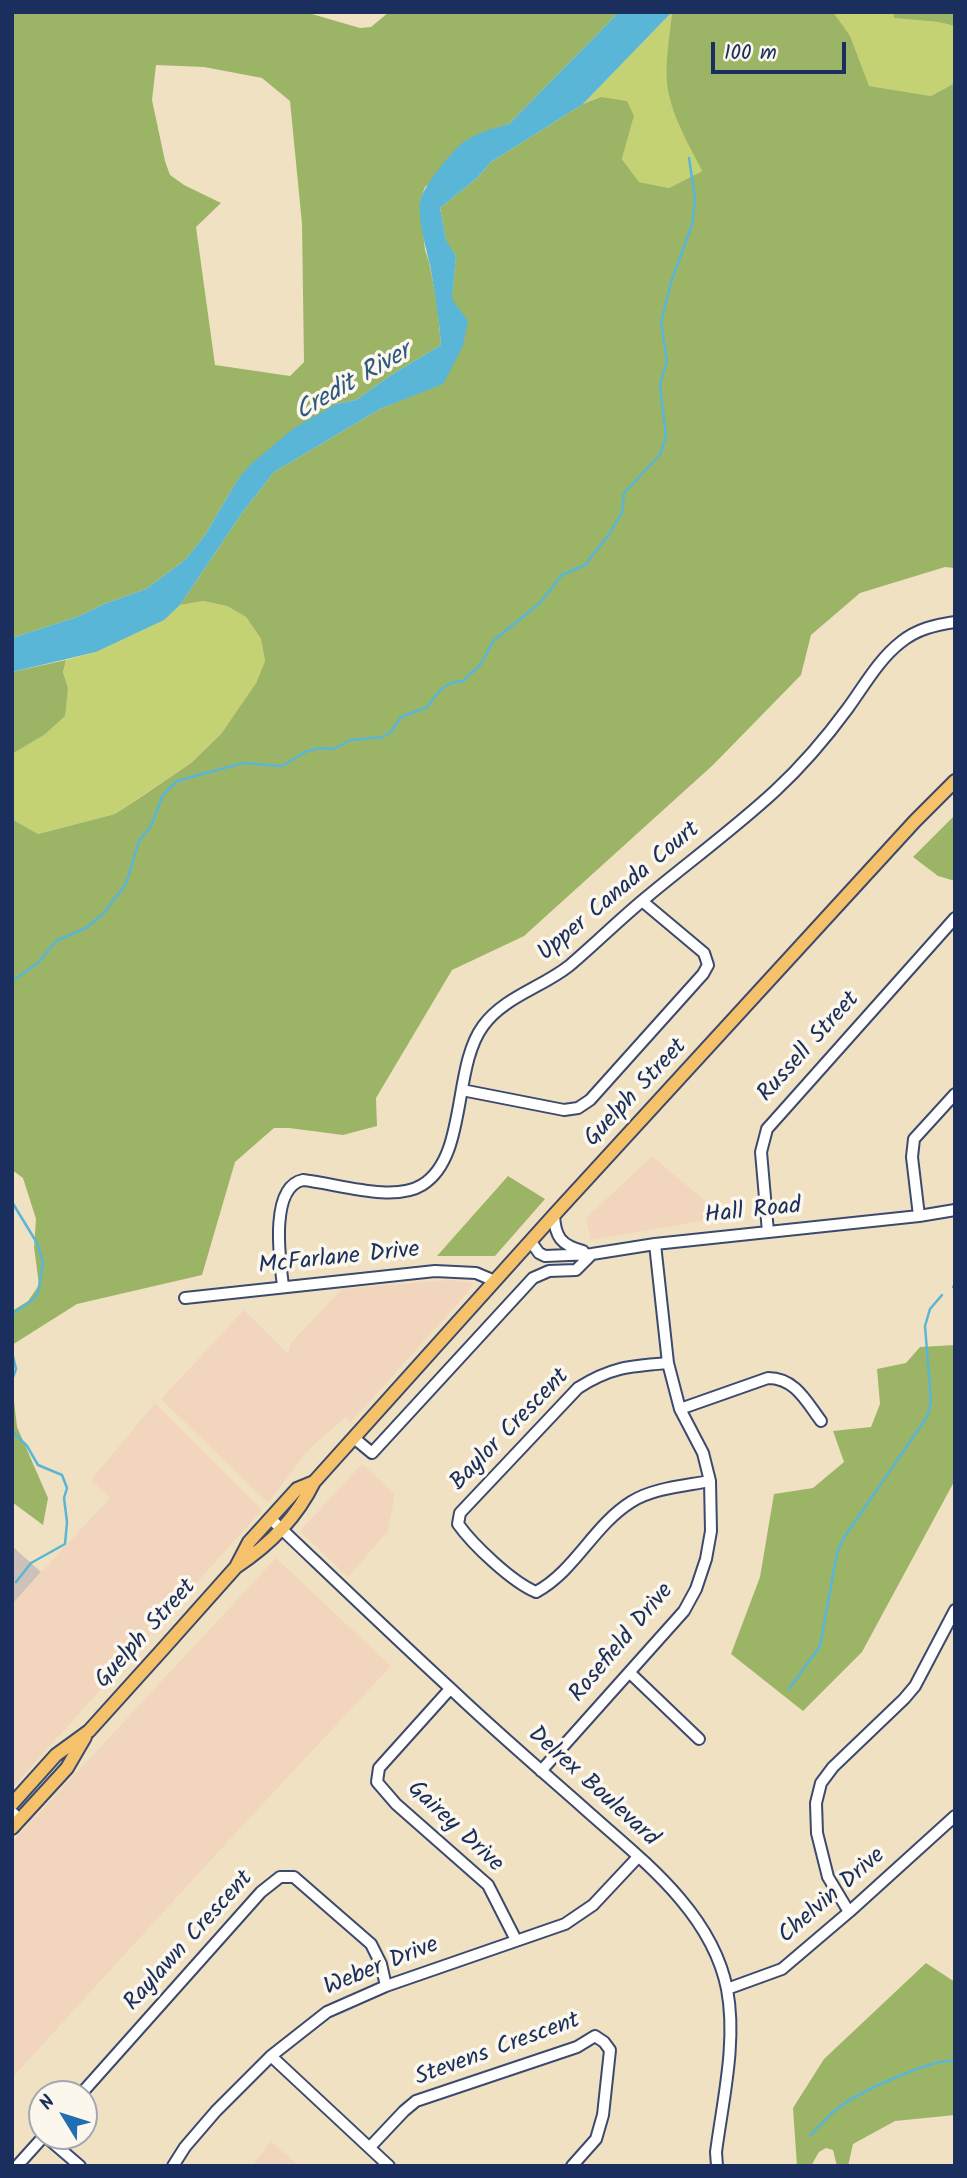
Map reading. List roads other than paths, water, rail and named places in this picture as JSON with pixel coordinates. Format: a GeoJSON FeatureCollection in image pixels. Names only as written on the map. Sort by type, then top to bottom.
{"type":"FeatureCollection","features":[{"type":"Feature","properties":{"kind":"main road","name":"Guelph Street"},"geometry":{"type":"LineString","coordinates":[[236,1567],[259,1552],[281,1528],[306,1500],[314,1482],[554,1215],[915,821],[955,781]]}},
{"type":"Feature","properties":{"kind":"main road","name":"Guelph Street"},"geometry":{"type":"LineString","coordinates":[[15,1820],[67,1768],[89,1731],[236,1567],[249,1542],[270,1518],[297,1489],[314,1482]]}},
{"type":"Feature","properties":{"kind":"main road","name":"Guelph Street"},"geometry":{"type":"LineString","coordinates":[[12,1804],[56,1755],[89,1731]]}},
{"type":"Feature","properties":{"kind":"street","name":"Upper Canada Court"},"geometry":{"type":"LineString","coordinates":[[283,1286],[278,1237],[289,1186],[303,1180],[402,1193],[420,1186],[435,1174],[445,1157],[469,1051],[481,1027],[495,1012],[567,967],[776,790],[824,740],[883,661],[901,642],[927,627],[955,622]]}},
{"type":"Feature","properties":{"kind":"street"},"geometry":{"type":"LineString","coordinates":[[462,1090],[564,1110],[578,1108],[590,1100],[703,974],[708,965],[704,953],[642,901]]}},
{"type":"Feature","properties":{"kind":"street","name":"Russell Street"},"geometry":{"type":"LineString","coordinates":[[768,1232],[761,1152],[767,1129],[955,918]]}},
{"type":"Feature","properties":{"kind":"street"},"geometry":{"type":"LineString","coordinates":[[919,1216],[912,1157],[915,1139],[955,1094]]}},
{"type":"Feature","properties":{"kind":"street","name":"Hall Road"},"geometry":{"type":"LineString","coordinates":[[531,1242],[539,1253],[545,1256],[592,1254],[655,1244],[955,1210]]}},
{"type":"Feature","properties":{"kind":"street"},"geometry":{"type":"LineString","coordinates":[[554,1215],[555,1229],[561,1241],[572,1249],[592,1254]]}},
{"type":"Feature","properties":{"kind":"street","name":"Rosefield Drive"},"geometry":{"type":"LineString","coordinates":[[541,1771],[684,1611],[696,1589],[706,1559],[711,1531],[710,1481],[703,1453],[680,1409],[668,1363],[655,1244]]}},
{"type":"Feature","properties":{"kind":"street","name":"Hall Road"},"geometry":{"type":"LineString","coordinates":[[354,1438],[372,1453],[533,1278],[549,1271],[576,1270],[592,1254]]}},
{"type":"Feature","properties":{"kind":"street","name":"McFarlane Drive"},"geometry":{"type":"LineString","coordinates":[[186,1298],[435,1271],[475,1273],[495,1281]]}},
{"type":"Feature","properties":{"kind":"street","name":"Baylor Crescent"},"geometry":{"type":"LineString","coordinates":[[668,1363],[633,1366],[600,1374],[578,1388],[460,1513],[458,1524],[467,1536],[523,1587],[536,1592],[551,1584],[609,1518],[632,1502],[651,1493],[710,1481]]}},
{"type":"Feature","properties":{"kind":"street"},"geometry":{"type":"LineString","coordinates":[[680,1409],[768,1378],[779,1378],[795,1386],[821,1421]]}},
{"type":"Feature","properties":{"kind":"street","name":"Delrex Boulevard"},"geometry":{"type":"LineString","coordinates":[[270,1518],[450,1689],[638,1857],[675,1893],[702,1929],[717,1958],[727,1989],[731,2041],[716,2152],[717,2166]]}},
{"type":"Feature","properties":{"kind":"street"},"geometry":{"type":"LineString","coordinates":[[849,1912],[828,1877],[817,1833],[816,1803],[821,1783],[833,1766],[915,1686],[955,1610]]}},
{"type":"Feature","properties":{"kind":"street"},"geometry":{"type":"LineString","coordinates":[[630,1673],[699,1739]]}},
{"type":"Feature","properties":{"kind":"street","name":"Gairey Drive"},"geometry":{"type":"LineString","coordinates":[[450,1689],[379,1768],[377,1782],[396,1804],[488,1885],[516,1940]]}},
{"type":"Feature","properties":{"kind":"street","name":"Chelvin Drive"},"geometry":{"type":"LineString","coordinates":[[727,1989],[782,1969],[955,1816]]}},
{"type":"Feature","properties":{"kind":"street","name":"Weber Drive"},"geometry":{"type":"LineString","coordinates":[[173,2166],[185,2147],[216,2111],[271,2056],[327,2012],[386,1986],[565,1924],[593,1905],[638,1857]]}},
{"type":"Feature","properties":{"kind":"street","name":"Raylawn Crescent"},"geometry":{"type":"LineString","coordinates":[[94,2080],[261,1892],[280,1877],[294,1877],[371,1944],[381,1964],[386,1986]]}},
{"type":"Feature","properties":{"kind":"street","name":"Stevens Crescent"},"geometry":{"type":"LineString","coordinates":[[370,2147],[416,2101],[576,2047],[595,2036],[610,2050],[603,2115],[596,2139],[572,2166]]}},
{"type":"Feature","properties":{"kind":"street"},"geometry":{"type":"LineString","coordinates":[[271,2056],[388,2166]]}},
{"type":"Feature","properties":{"kind":"street"},"geometry":{"type":"LineString","coordinates":[[17,2166],[31,2150]]}},
{"type":"Feature","properties":{"kind":"street"},"geometry":{"type":"LineString","coordinates":[[61,2150],[80,2166]]}},
{"type":"Feature","properties":{"kind":"water","name":"Credit River"},"geometry":{"type":"Polygon","coordinates":[[[619,12],[672,12],[583,104],[491,162],[476,179],[440,208],[446,240],[456,256],[452,299],[468,321],[463,346],[443,384],[380,409],[274,472],[242,513],[180,605],[164,620],[96,652],[12,672],[12,638],[77,617],[146,589],[185,560],[205,535],[238,479],[251,464],[294,428],[336,404],[356,400],[441,345],[434,285],[420,217],[420,202],[425,189],[460,145],[477,135],[509,124],[619,12]]]}},
{"type":"Feature","properties":{"kind":"waterway"},"geometry":{"type":"LineString","coordinates":[[12,981],[38,963],[56,941],[86,928],[103,914],[126,884],[139,841],[151,826],[163,795],[177,781],[243,763],[282,766],[307,751],[333,749],[351,740],[382,737],[391,732],[401,717],[427,707],[441,689],[451,683],[463,681],[481,664],[493,641],[540,603],[562,575],[585,565],[610,533],[622,512],[624,493],[660,455],[666,437],[660,385],[667,361],[661,322],[671,282],[692,225],[695,198],[689,158]]}},
{"type":"Feature","properties":{"kind":"waterway"},"geometry":{"type":"LineString","coordinates":[[12,1202],[37,1243],[43,1262],[38,1293],[12,1314]]}},
{"type":"Feature","properties":{"kind":"waterway"},"geometry":{"type":"LineString","coordinates":[[789,1689],[820,1646],[837,1553],[843,1539],[927,1417],[931,1401],[925,1326],[930,1309],[942,1295]]}},
{"type":"Feature","properties":{"kind":"waterway"},"geometry":{"type":"LineString","coordinates":[[12,1352],[16,1369],[12,1380]]}},
{"type":"Feature","properties":{"kind":"waterway"},"geometry":{"type":"LineString","coordinates":[[12,1431],[27,1446],[38,1465],[62,1475],[67,1488],[64,1498],[67,1522],[65,1544],[31,1563],[16,1582]]}},
{"type":"Feature","properties":{"kind":"waterway"},"geometry":{"type":"LineString","coordinates":[[810,2135],[838,2108],[861,2094],[930,2065],[955,2061]]}}]}
